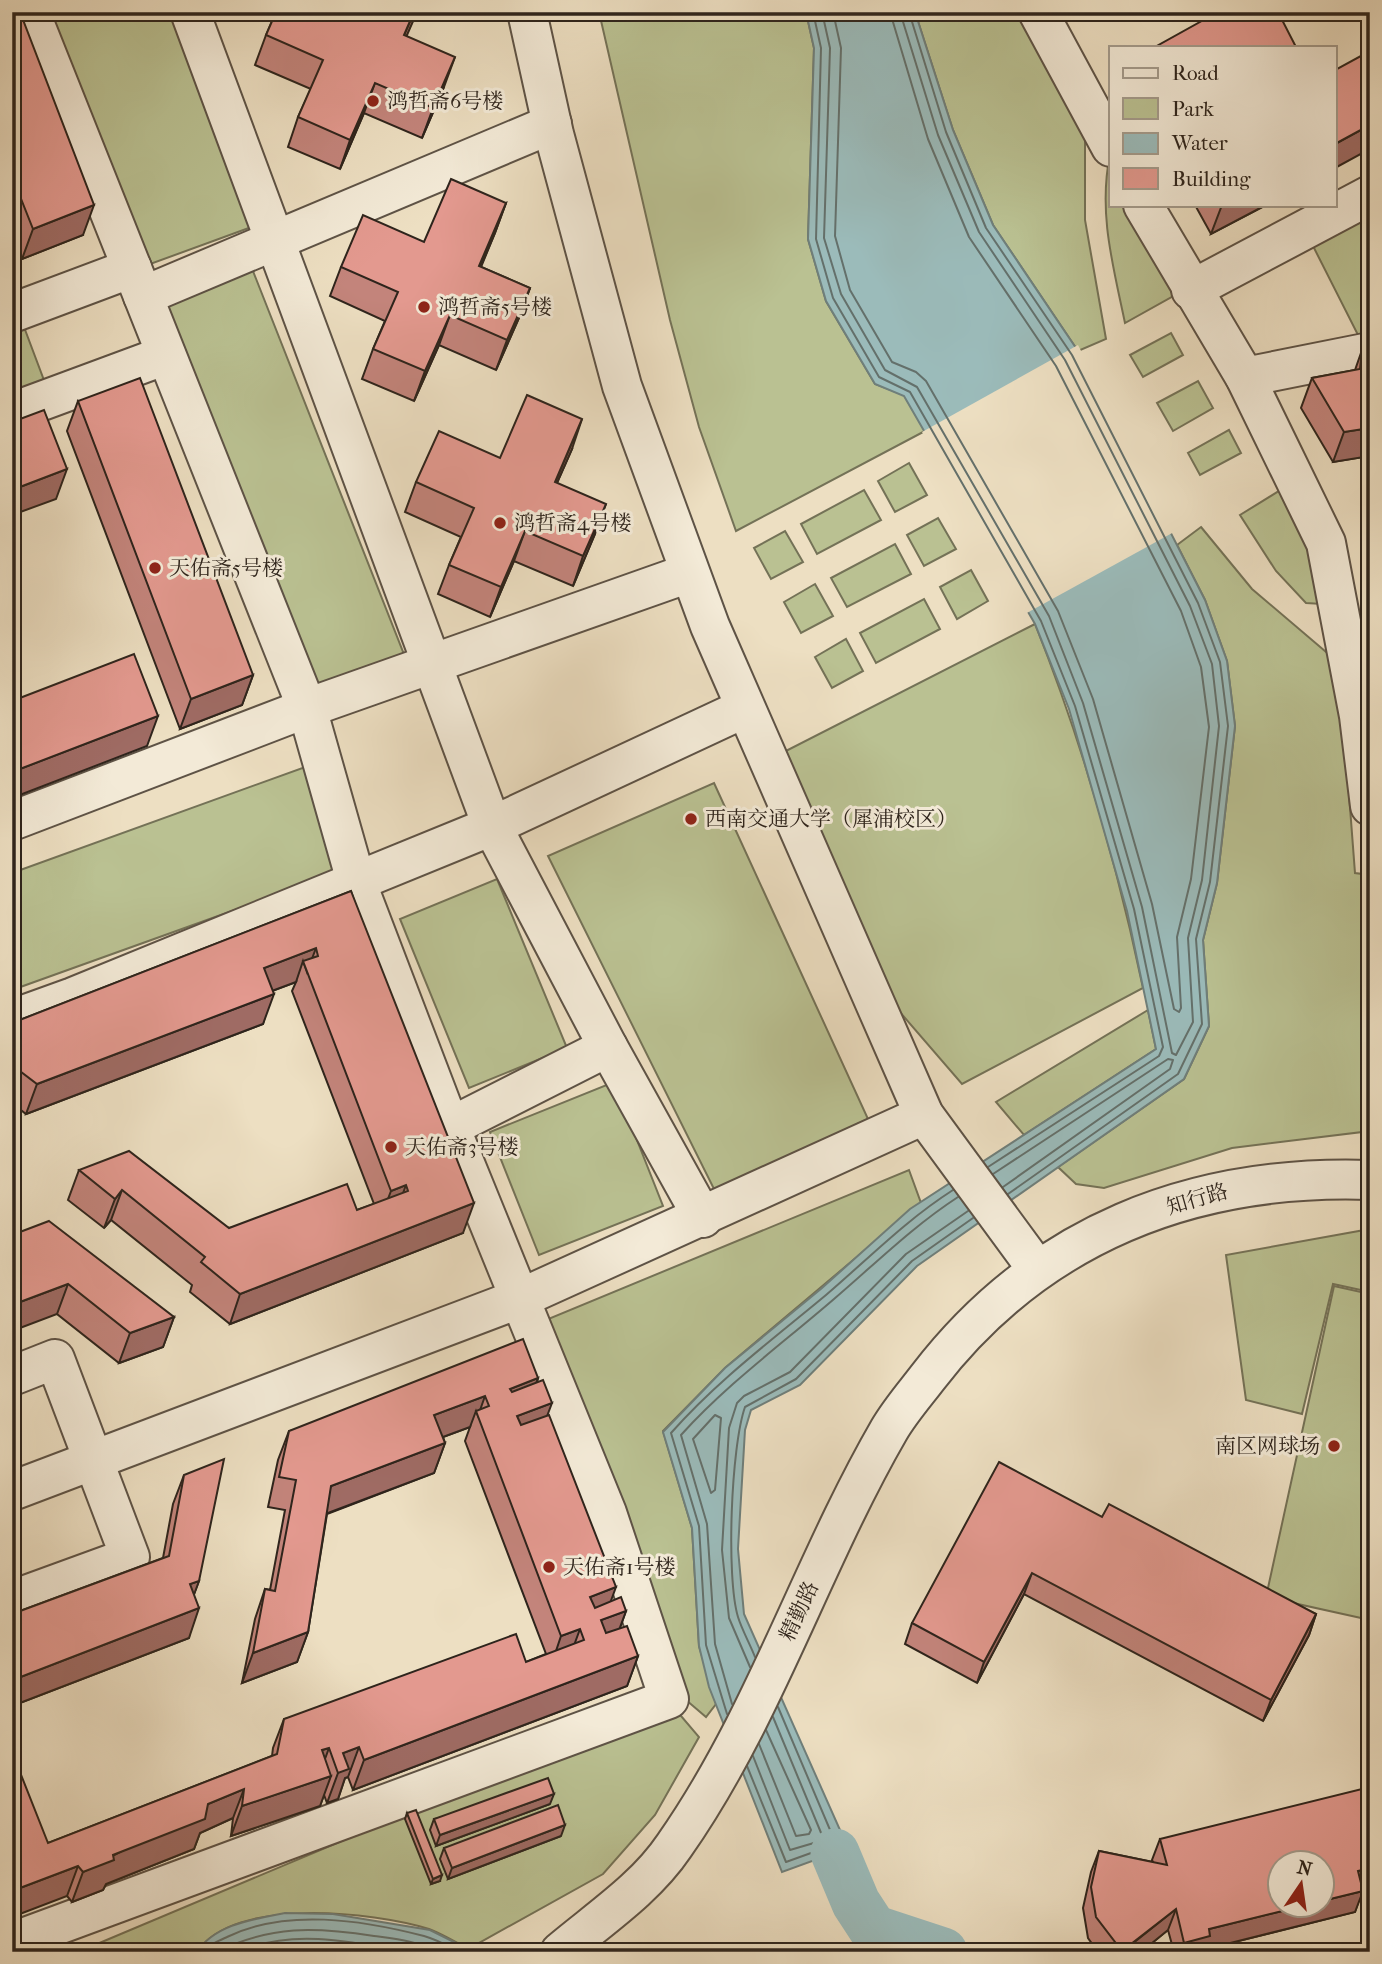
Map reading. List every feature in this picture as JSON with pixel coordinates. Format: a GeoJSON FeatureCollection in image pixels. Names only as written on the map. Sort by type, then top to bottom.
{"type":"FeatureCollection","features":[{"type":"Feature","properties":{"kind":"street"},"geometry":{"type":"LineString","coordinates":[[12,1942],[669,1699],[607,1513],[450,1127],[356,881],[307,708],[30,12]]}},
{"type":"Feature","properties":{"kind":"street"},"geometry":{"type":"LineString","coordinates":[[190,12],[492,826],[607,1047],[703,1218]]}},
{"type":"Feature","properties":{"kind":"street"},"geometry":{"type":"LineString","coordinates":[[527,12],[552,124],[622,386],[689,573],[745,708],[924,1115],[1037,1269]]}},
{"type":"Feature","properties":{"kind":"street"},"geometry":{"type":"LineString","coordinates":[[1038,12],[1109,143]]}},
{"type":"Feature","properties":{"kind":"street"},"geometry":{"type":"LineString","coordinates":[[12,313],[137,282],[274,239],[552,124]]}},
{"type":"Feature","properties":{"kind":"street"},"geometry":{"type":"LineString","coordinates":[[1191,290],[1370,195]]}},
{"type":"Feature","properties":{"kind":"street"},"geometry":{"type":"LineString","coordinates":[[1144,206],[1245,377],[1326,543],[1359,716],[1370,806]]}},
{"type":"Feature","properties":{"kind":"street"},"geometry":{"type":"LineString","coordinates":[[1245,377],[1370,352]]}},
{"type":"Feature","properties":{"kind":"street"},"geometry":{"type":"LineString","coordinates":[[12,412],[166,355]]}},
{"type":"Feature","properties":{"kind":"street"},"geometry":{"type":"LineString","coordinates":[[12,821],[307,708],[689,573]]}},
{"type":"Feature","properties":{"kind":"street"},"geometry":{"type":"LineString","coordinates":[[12,1018],[74,997],[492,826],[745,708]]}},
{"type":"Feature","properties":{"kind":"street"},"geometry":{"type":"LineString","coordinates":[[450,1127],[607,1047]]}},
{"type":"Feature","properties":{"kind":"street"},"geometry":{"type":"LineString","coordinates":[[12,1490],[521,1298],[703,1218],[924,1115]]}},
{"type":"Feature","properties":{"kind":"street","name":"知行路"},"geometry":{"type":"LineString","coordinates":[[1037,1269],[1082,1242],[1133,1219],[1205,1195],[1293,1179],[1370,1180]]}},
{"type":"Feature","properties":{"kind":"street","name":"精勤路"},"geometry":{"type":"LineString","coordinates":[[560,1952],[645,1882],[674,1848],[721,1768],[776,1662],[847,1509],[890,1429],[947,1352],[1018,1283],[1037,1269]]}},
{"type":"Feature","properties":{"kind":"street"},"geometry":{"type":"LineString","coordinates":[[12,1376],[55,1359],[130,1557],[12,1600]]}},
{"type":"Feature","properties":{"kind":"green space"},"geometry":{"type":"Polygon","coordinates":[[[47,12],[178,12],[257,225],[142,267],[47,12]]]}},
{"type":"Feature","properties":{"kind":"green space"},"geometry":{"type":"Polygon","coordinates":[[[599,12],[806,12],[814,48],[808,239],[826,301],[875,384],[904,395],[925,431],[736,531],[699,427],[670,320],[599,12]]]}},
{"type":"Feature","properties":{"kind":"green space"},"geometry":{"type":"Polygon","coordinates":[[[915,12],[1030,12],[1085,128],[1085,220],[1106,339],[1078,351],[993,225],[953,130],[915,12]]]}},
{"type":"Feature","properties":{"kind":"green space"},"geometry":{"type":"Polygon","coordinates":[[[1109,161],[1109,206],[1138,206],[1184,290],[1125,323],[1108,239],[1109,161]]]}},
{"type":"Feature","properties":{"kind":"green space"},"geometry":{"type":"Polygon","coordinates":[[[1370,210],[1370,333],[1358,335],[1311,242],[1370,210]]]}},
{"type":"Feature","properties":{"kind":"green space"},"geometry":{"type":"Polygon","coordinates":[[[251,266],[407,662],[310,701],[153,304],[251,266]]]}},
{"type":"Feature","properties":{"kind":"green space"},"geometry":{"type":"Polygon","coordinates":[[[21,319],[48,391],[12,404],[12,323],[21,319]]]}},
{"type":"Feature","properties":{"kind":"green space"},"geometry":{"type":"Polygon","coordinates":[[[1171,333],[1183,355],[1143,377],[1130,355],[1171,333]]]}},
{"type":"Feature","properties":{"kind":"green space"},"geometry":{"type":"Polygon","coordinates":[[[1198,381],[1213,408],[1173,431],[1157,403],[1198,381]]]}},
{"type":"Feature","properties":{"kind":"green space"},"geometry":{"type":"Polygon","coordinates":[[[1229,430],[1241,453],[1200,475],[1188,453],[1229,430]]]}},
{"type":"Feature","properties":{"kind":"green space"},"geometry":{"type":"Polygon","coordinates":[[[909,463],[927,495],[895,512],[878,481],[909,463]]]}},
{"type":"Feature","properties":{"kind":"green space"},"geometry":{"type":"Polygon","coordinates":[[[1287,486],[1326,573],[1322,604],[1306,603],[1276,571],[1240,515],[1287,486]]]}},
{"type":"Feature","properties":{"kind":"green space"},"geometry":{"type":"Polygon","coordinates":[[[864,490],[881,520],[817,554],[801,524],[864,490]]]}},
{"type":"Feature","properties":{"kind":"green space"},"geometry":{"type":"Polygon","coordinates":[[[938,518],[956,549],[924,566],[907,535],[938,518]]]}},
{"type":"Feature","properties":{"kind":"green space"},"geometry":{"type":"Polygon","coordinates":[[[1201,527],[1252,589],[1339,663],[1355,873],[1370,875],[1370,1131],[1232,1148],[1104,1188],[1076,1184],[1058,1167],[1184,1079],[1209,1026],[1203,940],[1217,883],[1235,726],[1227,661],[1205,600],[1177,545],[1201,527]]]}},
{"type":"Feature","properties":{"kind":"green space"},"geometry":{"type":"Polygon","coordinates":[[[785,531],[803,562],[771,579],[754,548],[785,531]]]}},
{"type":"Feature","properties":{"kind":"green space"},"geometry":{"type":"Polygon","coordinates":[[[895,544],[911,574],[847,607],[831,578],[895,544]]]}},
{"type":"Feature","properties":{"kind":"green space"},"geometry":{"type":"Polygon","coordinates":[[[971,570],[988,601],[957,619],[940,587],[971,570]]]}},
{"type":"Feature","properties":{"kind":"green space"},"geometry":{"type":"Polygon","coordinates":[[[815,584],[833,616],[801,633],[784,602],[815,584]]]}},
{"type":"Feature","properties":{"kind":"green space"},"geometry":{"type":"Polygon","coordinates":[[[924,599],[940,629],[876,663],[860,633],[924,599]]]}},
{"type":"Feature","properties":{"kind":"green space"},"geometry":{"type":"Polygon","coordinates":[[[1035,624],[1068,713],[1097,804],[1122,895],[1143,988],[962,1084],[880,989],[776,756],[1035,624]]]}},
{"type":"Feature","properties":{"kind":"green space"},"geometry":{"type":"Polygon","coordinates":[[[846,639],[863,671],[832,688],[815,657],[846,639]]]}},
{"type":"Feature","properties":{"kind":"green space"},"geometry":{"type":"Polygon","coordinates":[[[308,766],[346,870],[12,990],[12,873],[308,766]]]}},
{"type":"Feature","properties":{"kind":"green space"},"geometry":{"type":"Polygon","coordinates":[[[714,783],[868,1119],[715,1191],[548,856],[714,783]]]}},
{"type":"Feature","properties":{"kind":"green space"},"geometry":{"type":"Polygon","coordinates":[[[497,879],[567,1048],[469,1088],[400,919],[497,879]]]}},
{"type":"Feature","properties":{"kind":"green space"},"geometry":{"type":"Polygon","coordinates":[[[1148,1010],[1156,1049],[1024,1135],[996,1102],[1148,1010]]]}},
{"type":"Feature","properties":{"kind":"green space"},"geometry":{"type":"Polygon","coordinates":[[[614,1082],[663,1206],[539,1255],[490,1132],[614,1082]]]}},
{"type":"Feature","properties":{"kind":"green space"},"geometry":{"type":"Polygon","coordinates":[[[909,1170],[921,1203],[725,1368],[663,1431],[692,1528],[699,1646],[716,1704],[706,1717],[679,1694],[541,1322],[909,1170]]]}},
{"type":"Feature","properties":{"kind":"green space"},"geometry":{"type":"Polygon","coordinates":[[[1370,1229],[1370,1292],[1333,1284],[1302,1414],[1246,1400],[1226,1255],[1370,1229]]]}},
{"type":"Feature","properties":{"kind":"green space","name":"南区网球场"},"geometry":{"type":"Polygon","coordinates":[[[1334,1286],[1370,1294],[1370,1620],[1266,1597],[1334,1286]]]}},
{"type":"Feature","properties":{"kind":"green space"},"geometry":{"type":"Polygon","coordinates":[[[670,1703],[699,1737],[655,1815],[603,1874],[468,1949],[434,1931],[404,1923],[341,1914],[306,1913],[241,1922],[215,1934],[197,1952],[78,1952],[670,1703]]]}},
{"type":"Feature","properties":{"kind":"water"},"geometry":{"type":"Polygon","coordinates":[[[806,12],[915,12],[953,130],[993,225],[1078,351],[1205,600],[1227,661],[1235,726],[1217,883],[1203,940],[1209,1026],[1184,1079],[917,1266],[800,1385],[751,1410],[745,1430],[738,1549],[744,1614],[848,1848],[782,1872],[709,1687],[699,1646],[692,1528],[663,1432],[725,1368],[822,1288],[910,1209],[1156,1049],[1127,911],[1069,709],[1035,624],[904,396],[875,384],[826,301],[808,239],[814,48],[806,12]]]}},
{"type":"Feature","properties":{"kind":"water"},"geometry":{"type":"Polygon","coordinates":[[[285,1913],[333,1914],[430,1930],[468,1949],[464,1952],[197,1952],[214,1935],[236,1924],[285,1913]]]}},
{"type":"Feature","properties":{"kind":"pier"},"geometry":{"type":"Polygon","coordinates":[[[1078,345],[1174,532],[1025,614],[922,432],[1078,345]]]}},
{"type":"Feature","properties":{"kind":"building"},"geometry":{"type":"Polygon","coordinates":[[[12,12],[20,12],[94,205],[33,229],[12,176],[12,12]]]}},
{"type":"Feature","properties":{"kind":"building","name":"鸿哲斋6号楼"},"geometry":{"type":"Polygon","coordinates":[[[276,12],[414,12],[404,35],[455,57],[433,108],[375,83],[350,140],[298,117],[323,60],[266,35],[276,12]]]}},
{"type":"Feature","properties":{"kind":"building"},"geometry":{"type":"Polygon","coordinates":[[[1218,12],[1278,12],[1295,46],[1157,46],[1218,12]]]}},
{"type":"Feature","properties":{"kind":"building"},"geometry":{"type":"Polygon","coordinates":[[[1370,51],[1370,125],[1336,143],[1336,69],[1370,51]]]}},
{"type":"Feature","properties":{"kind":"building","name":"鸿哲斋5号楼"},"geometry":{"type":"Polygon","coordinates":[[[451,179],[506,203],[479,266],[530,288],[507,340],[450,315],[425,371],[373,349],[398,292],[341,267],[363,215],[424,242],[451,179]]]}},
{"type":"Feature","properties":{"kind":"building"},"geometry":{"type":"Polygon","coordinates":[[[1370,348],[1370,428],[1344,432],[1312,378],[1360,369],[1362,350],[1370,348]]]}},
{"type":"Feature","properties":{"kind":"building","name":"天佑斋5号楼"},"geometry":{"type":"Polygon","coordinates":[[[140,378],[253,675],[191,699],[78,401],[140,378]]]}},
{"type":"Feature","properties":{"kind":"building","name":"鸿哲斋4号楼"},"geometry":{"type":"Polygon","coordinates":[[[527,395],[582,419],[555,482],[606,504],[583,556],[525,531],[501,587],[449,565],[474,508],[416,482],[439,431],[500,458],[527,395]]]}},
{"type":"Feature","properties":{"kind":"building"},"geometry":{"type":"Polygon","coordinates":[[[44,410],[67,469],[12,490],[12,422],[44,410]]]}},
{"type":"Feature","properties":{"kind":"building"},"geometry":{"type":"Polygon","coordinates":[[[134,654],[158,716],[12,772],[12,701],[134,654]]]}},
{"type":"Feature","properties":{"kind":"building"},"geometry":{"type":"Polygon","coordinates":[[[351,891],[474,1203],[240,1294],[201,1262],[205,1257],[122,1190],[115,1199],[79,1170],[129,1151],[229,1228],[347,1184],[357,1210],[408,1191],[406,1185],[391,1191],[303,961],[318,956],[316,948],[264,968],[274,994],[37,1084],[12,1065],[12,1023],[351,891]]]}},
{"type":"Feature","properties":{"kind":"building"},"geometry":{"type":"Polygon","coordinates":[[[49,1221],[174,1317],[130,1333],[68,1284],[12,1305],[12,1235],[49,1221]]]}},
{"type":"Feature","properties":{"kind":"building"},"geometry":{"type":"Polygon","coordinates":[[[523,1339],[538,1378],[510,1389],[512,1392],[543,1380],[552,1403],[517,1416],[521,1425],[549,1415],[616,1587],[590,1597],[595,1608],[621,1597],[626,1611],[601,1620],[606,1633],[627,1626],[638,1656],[364,1760],[359,1747],[343,1753],[349,1769],[338,1773],[329,1748],[322,1750],[331,1776],[242,1806],[244,1789],[208,1804],[205,1819],[113,1855],[114,1860],[83,1872],[78,1866],[12,1891],[12,1752],[48,1843],[277,1754],[284,1719],[516,1634],[526,1662],[584,1640],[580,1629],[561,1636],[476,1411],[489,1406],[485,1396],[434,1415],[445,1443],[331,1486],[308,1632],[253,1653],[265,1589],[275,1591],[296,1480],[279,1477],[289,1431],[523,1339]]]}},
{"type":"Feature","properties":{"kind":"building"},"geometry":{"type":"Polygon","coordinates":[[[224,1459],[199,1581],[190,1584],[199,1608],[18,1678],[12,1663],[12,1614],[169,1556],[184,1475],[224,1459]]]}},
{"type":"Feature","properties":{"kind":"building"},"geometry":{"type":"Polygon","coordinates":[[[999,1462],[1102,1517],[1109,1504],[1316,1614],[1271,1700],[1032,1573],[984,1662],[912,1623],[999,1462]]]}},
{"type":"Feature","properties":{"kind":"building"},"geometry":{"type":"Polygon","coordinates":[[[548,1778],[554,1794],[440,1835],[434,1819],[548,1778]]]}},
{"type":"Feature","properties":{"kind":"building"},"geometry":{"type":"Polygon","coordinates":[[[1370,1787],[1370,1868],[1358,1871],[1363,1891],[1336,1898],[1336,1848],[1266,1848],[1266,1915],[1209,1929],[1210,1936],[1184,1943],[1176,1909],[1122,1951],[1096,1917],[1091,1887],[1099,1851],[1167,1865],[1160,1839],[1370,1787]]]}},
{"type":"Feature","properties":{"kind":"building"},"geometry":{"type":"Polygon","coordinates":[[[558,1805],[565,1825],[452,1868],[444,1848],[558,1805]]]}},
{"type":"Feature","properties":{"kind":"building"},"geometry":{"type":"Polygon","coordinates":[[[416,1810],[442,1875],[433,1879],[407,1813],[416,1810]]]}},
{"type":"Feature","properties":{"kind":"waterway"},"geometry":{"type":"LineString","coordinates":[[835,1853],[856,1903],[873,1929],[943,1952]]}},
{"type":"Feature","properties":{"kind":"place","name":"鸿哲斋6号楼"},"geometry":{"type":"Point","coordinates":[373,101]}},
{"type":"Feature","properties":{"kind":"place","name":"鸿哲斋5号楼"},"geometry":{"type":"Point","coordinates":[424,307]}},
{"type":"Feature","properties":{"kind":"place","name":"鸿哲斋4号楼"},"geometry":{"type":"Point","coordinates":[500,523]}},
{"type":"Feature","properties":{"kind":"place","name":"天佑斋5号楼"},"geometry":{"type":"Point","coordinates":[155,568]}},
{"type":"Feature","properties":{"kind":"place","name":"西南交通大学（犀浦校区）"},"geometry":{"type":"Point","coordinates":[691,819]}},
{"type":"Feature","properties":{"kind":"place","name":"天佑斋3号楼"},"geometry":{"type":"Point","coordinates":[391,1147]}},
{"type":"Feature","properties":{"kind":"place","name":"南区网球场"},"geometry":{"type":"Point","coordinates":[1334,1446]}},
{"type":"Feature","properties":{"kind":"place","name":"天佑斋1号楼"},"geometry":{"type":"Point","coordinates":[549,1567]}}]}
